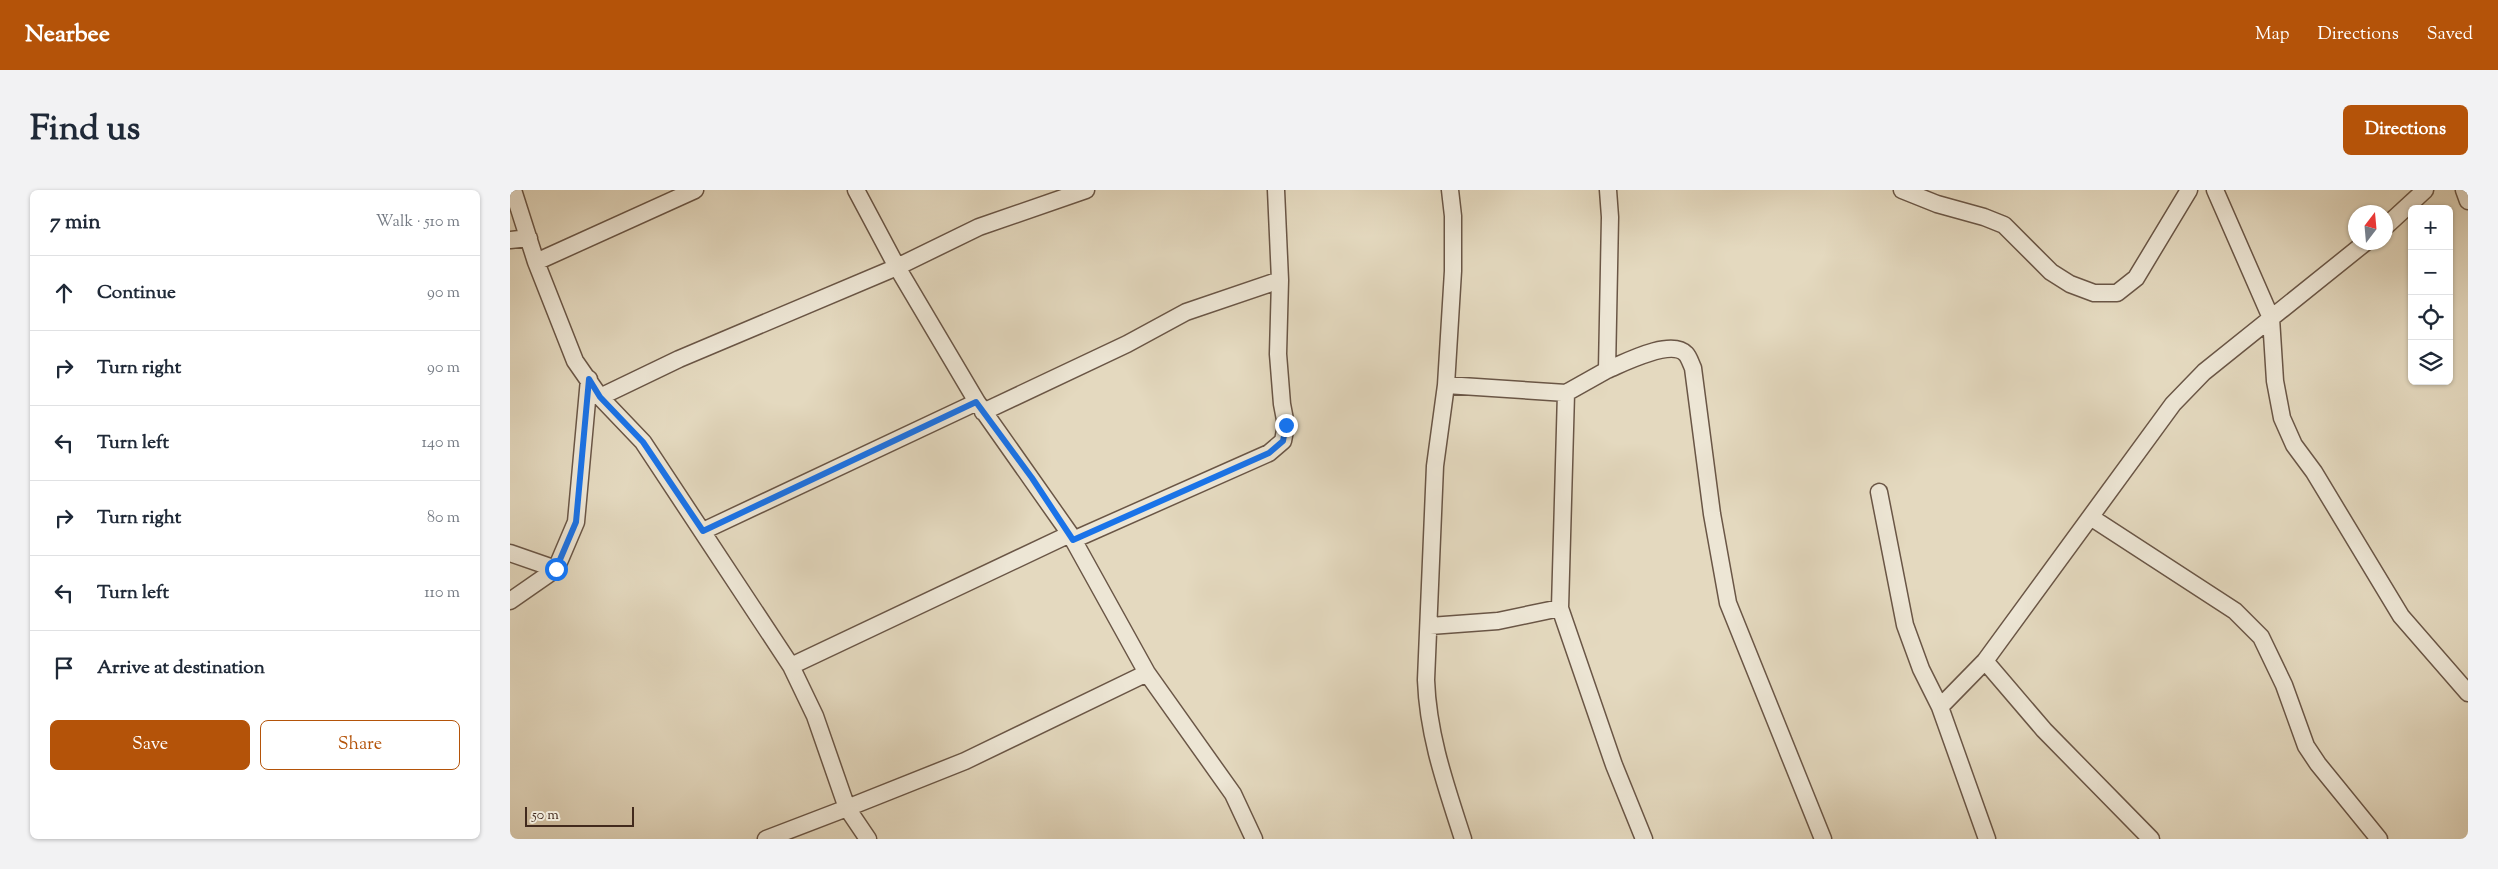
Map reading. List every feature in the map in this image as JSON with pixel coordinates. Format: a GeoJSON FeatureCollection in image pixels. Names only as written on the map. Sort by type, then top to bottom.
{"type":"FeatureCollection","features":[{"type":"Feature","properties":{"kind":"street"},"geometry":{"type":"LineString","coordinates":[[513,190],[536,262],[575,361],[600,397],[643,442],[791,666],[815,716],[847,808],[868,839]]}},
{"type":"Feature","properties":{"kind":"street"},"geometry":{"type":"LineString","coordinates":[[536,262],[695,190]]}},
{"type":"Feature","properties":{"kind":"street"},"geometry":{"type":"LineString","coordinates":[[856,190],[897,267],[980,407],[1071,537],[1147,673],[1233,794],[1245,815],[1254,839]]}},
{"type":"Feature","properties":{"kind":"street"},"geometry":{"type":"LineString","coordinates":[[600,397],[679,359],[897,267],[979,227],[1086,190]]}},
{"type":"Feature","properties":{"kind":"street"},"geometry":{"type":"LineString","coordinates":[[791,666],[1071,537],[1269,453],[1283,441],[1286,425],[1278,354],[1280,280],[1276,190]]}},
{"type":"Feature","properties":{"kind":"street"},"geometry":{"type":"LineString","coordinates":[[1450,190],[1453,216],[1454,271],[1446,385],[1435,466],[1430,626],[1426,680],[1427,713],[1441,772],[1463,839]]}},
{"type":"Feature","properties":{"kind":"street"},"geometry":{"type":"LineString","coordinates":[[1607,370],[1610,217],[1608,190]]}},
{"type":"Feature","properties":{"kind":"street"},"geometry":{"type":"LineString","coordinates":[[1902,190],[1937,204],[1984,217],[2004,225],[2051,272],[2070,284],[2094,293],[2117,293],[2136,278],[2189,190]]}},
{"type":"Feature","properties":{"kind":"street"},"geometry":{"type":"LineString","coordinates":[[2215,190],[2271,318],[2275,381],[2282,418],[2294,445],[2319,479],[2401,616],[2468,693]]}},
{"type":"Feature","properties":{"kind":"street"},"geometry":{"type":"LineString","coordinates":[[2393,220],[2425,190]]}},
{"type":"Feature","properties":{"kind":"street"},"geometry":{"type":"LineString","coordinates":[[2464,190],[2468,201]]}},
{"type":"Feature","properties":{"kind":"street"},"geometry":{"type":"LineString","coordinates":[[510,240],[529,238]]}},
{"type":"Feature","properties":{"kind":"street"},"geometry":{"type":"LineString","coordinates":[[1940,707],[1986,662],[2173,404],[2204,372],[2356,250]]}},
{"type":"Feature","properties":{"kind":"street"},"geometry":{"type":"LineString","coordinates":[[703,531],[980,407],[1128,344],[1186,312],[1280,280]]}},
{"type":"Feature","properties":{"kind":"street"},"geometry":{"type":"LineString","coordinates":[[1446,385],[1566,393],[1607,370],[1664,348],[1677,349],[1686,354],[1693,368],[1712,514],[1728,603],[1822,839]]}},
{"type":"Feature","properties":{"kind":"street"},"geometry":{"type":"LineString","coordinates":[[510,601],[556,569],[576,522],[589,379]]}},
{"type":"Feature","properties":{"kind":"street"},"geometry":{"type":"LineString","coordinates":[[1566,393],[1560,608],[1614,765],[1644,839]]}},
{"type":"Feature","properties":{"kind":"street"},"geometry":{"type":"LineString","coordinates":[[1879,492],[1905,625],[1921,669],[1940,707],[1987,839]]}},
{"type":"Feature","properties":{"kind":"street"},"geometry":{"type":"LineString","coordinates":[[2092,518],[2235,611],[2261,637],[2284,685],[2306,746],[2318,764],[2379,839]]}},
{"type":"Feature","properties":{"kind":"street"},"geometry":{"type":"LineString","coordinates":[[510,553],[556,569]]}},
{"type":"Feature","properties":{"kind":"street"},"geometry":{"type":"LineString","coordinates":[[1430,626],[1498,621],[1560,608]]}},
{"type":"Feature","properties":{"kind":"street"},"geometry":{"type":"LineString","coordinates":[[1986,662],[2044,730],[2151,839]]}},
{"type":"Feature","properties":{"kind":"street"},"geometry":{"type":"LineString","coordinates":[[766,839],[966,761],[1147,673]]}},
{"type":"Feature","properties":{"kind":"route"},"geometry":{"type":"LineString","coordinates":[[556,569],[576,522],[589,379],[600,397],[643,442],[703,531],[976,402],[1032,478],[1073,540],[1269,453],[1283,441],[1286,425]]}}]}
